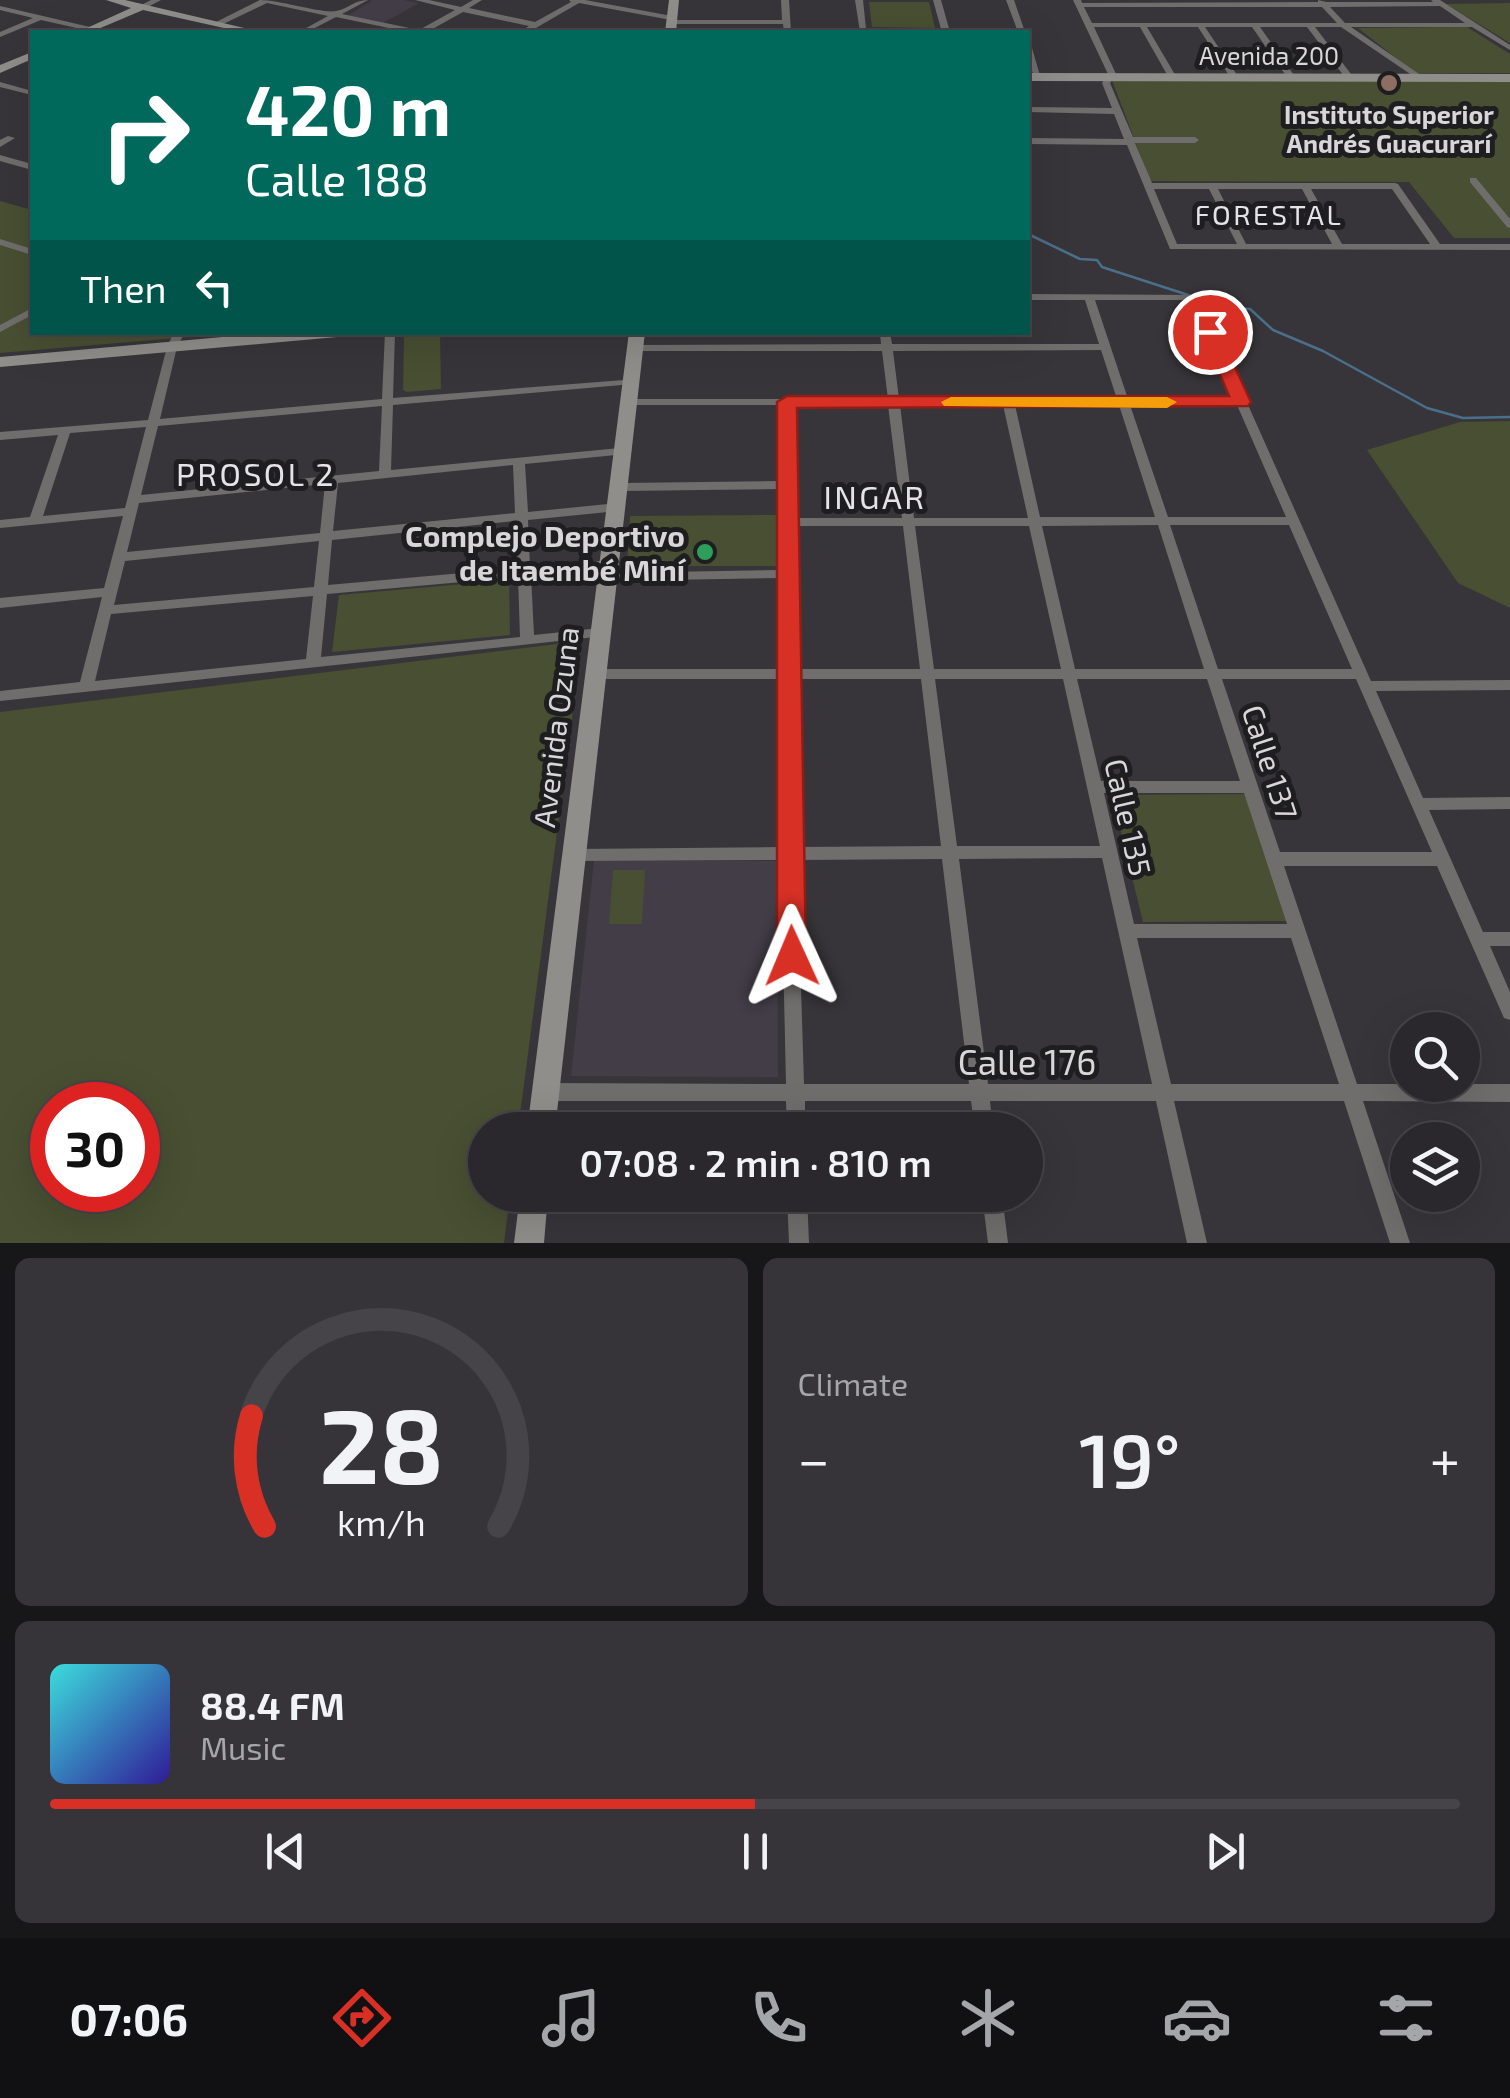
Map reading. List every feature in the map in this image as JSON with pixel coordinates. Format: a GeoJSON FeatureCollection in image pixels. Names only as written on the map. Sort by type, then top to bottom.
{"type":"FeatureCollection","features":[{"type":"Feature","properties":{"kind":"main road"},"geometry":{"type":"LineString","coordinates":[[111,0],[245,30]]}},
{"type":"Feature","properties":{"kind":"main road"},"geometry":{"type":"LineString","coordinates":[[672,24],[674,0]]}},
{"type":"Feature","properties":{"kind":"main road"},"geometry":{"type":"LineString","coordinates":[[89,30],[141,7]]}},
{"type":"Feature","properties":{"kind":"main road"},"geometry":{"type":"LineString","coordinates":[[0,69],[30,56]]}},
{"type":"Feature","properties":{"kind":"main road","name":"Avenida 200"},"geometry":{"type":"LineString","coordinates":[[1033,77],[1510,78]]}},
{"type":"Feature","properties":{"kind":"main road"},"geometry":{"type":"LineString","coordinates":[[0,362],[176,340],[277,335]]}},
{"type":"Feature","properties":{"kind":"main road","name":"Avenida Ozuna"},"geometry":{"type":"LineString","coordinates":[[543,1112],[626,450],[636,340]]}},
{"type":"Feature","properties":{"kind":"main road"},"geometry":{"type":"LineString","coordinates":[[529,1243],[532,1212]]}},
{"type":"Feature","properties":{"kind":"street"},"geometry":{"type":"LineString","coordinates":[[0,6],[10,0]]}},
{"type":"Feature","properties":{"kind":"street"},"geometry":{"type":"LineString","coordinates":[[141,7],[157,0]]}},
{"type":"Feature","properties":{"kind":"street"},"geometry":{"type":"LineString","coordinates":[[216,24],[266,0],[410,30]]}},
{"type":"Feature","properties":{"kind":"street"},"geometry":{"type":"LineString","coordinates":[[306,30],[364,0]]}},
{"type":"Feature","properties":{"kind":"street"},"geometry":{"type":"LineString","coordinates":[[419,0],[538,24]]}},
{"type":"Feature","properties":{"kind":"street"},"geometry":{"type":"LineString","coordinates":[[424,30],[478,0]]}},
{"type":"Feature","properties":{"kind":"street"},"geometry":{"type":"LineString","coordinates":[[528,30],[574,0],[597,2],[672,24],[787,27],[786,0]]}},
{"type":"Feature","properties":{"kind":"street"},"geometry":{"type":"LineString","coordinates":[[859,0],[863,30]]}},
{"type":"Feature","properties":{"kind":"street"},"geometry":{"type":"LineString","coordinates":[[937,0],[945,30]]}},
{"type":"Feature","properties":{"kind":"street"},"geometry":{"type":"LineString","coordinates":[[1010,0],[1021,30]]}},
{"type":"Feature","properties":{"kind":"street"},"geometry":{"type":"LineString","coordinates":[[1510,48],[1437,2],[1078,2],[1112,74],[1106,83],[1174,247],[1510,247]]}},
{"type":"Feature","properties":{"kind":"street"},"geometry":{"type":"LineString","coordinates":[[1199,2],[1214,25]]}},
{"type":"Feature","properties":{"kind":"street"},"geometry":{"type":"LineString","coordinates":[[1322,2],[1343,25],[1419,78]]}},
{"type":"Feature","properties":{"kind":"street"},"geometry":{"type":"LineString","coordinates":[[0,6],[79,30]]}},
{"type":"Feature","properties":{"kind":"street"},"geometry":{"type":"LineString","coordinates":[[0,34],[40,18]]}},
{"type":"Feature","properties":{"kind":"street"},"geometry":{"type":"LineString","coordinates":[[1089,25],[1472,25]]}},
{"type":"Feature","properties":{"kind":"street"},"geometry":{"type":"LineString","coordinates":[[1142,25],[1173,78]]}},
{"type":"Feature","properties":{"kind":"street"},"geometry":{"type":"LineString","coordinates":[[1200,25],[1235,78]]}},
{"type":"Feature","properties":{"kind":"street"},"geometry":{"type":"LineString","coordinates":[[1254,25],[1292,78]]}},
{"type":"Feature","properties":{"kind":"street"},"geometry":{"type":"LineString","coordinates":[[1309,25],[1350,78]]}},
{"type":"Feature","properties":{"kind":"street"},"geometry":{"type":"LineString","coordinates":[[0,84],[30,92]]}},
{"type":"Feature","properties":{"kind":"street"},"geometry":{"type":"LineString","coordinates":[[1030,110],[1117,111]]}},
{"type":"Feature","properties":{"kind":"street"},"geometry":{"type":"LineString","coordinates":[[0,144],[12,138]]}},
{"type":"Feature","properties":{"kind":"street"},"geometry":{"type":"LineString","coordinates":[[1030,141],[1195,140]]}},
{"type":"Feature","properties":{"kind":"street"},"geometry":{"type":"LineString","coordinates":[[0,158],[30,166]]}},
{"type":"Feature","properties":{"kind":"street"},"geometry":{"type":"LineString","coordinates":[[1473,180],[1510,225]]}},
{"type":"Feature","properties":{"kind":"street"},"geometry":{"type":"LineString","coordinates":[[1148,186],[1395,186],[1437,247]]}},
{"type":"Feature","properties":{"kind":"street"},"geometry":{"type":"LineString","coordinates":[[1212,186],[1243,247]]}},
{"type":"Feature","properties":{"kind":"street"},"geometry":{"type":"LineString","coordinates":[[1305,186],[1339,247]]}},
{"type":"Feature","properties":{"kind":"street"},"geometry":{"type":"LineString","coordinates":[[0,242],[30,251]]}},
{"type":"Feature","properties":{"kind":"street"},"geometry":{"type":"LineString","coordinates":[[1030,297],[1195,297],[1510,1012]]}},
{"type":"Feature","properties":{"kind":"street","name":"Calle 137"},"geometry":{"type":"LineString","coordinates":[[1089,297],[1400,1243]]}},
{"type":"Feature","properties":{"kind":"street"},"geometry":{"type":"LineString","coordinates":[[0,329],[30,313]]}},
{"type":"Feature","properties":{"kind":"street"},"geometry":{"type":"LineString","coordinates":[[0,315],[15,321]]}},
{"type":"Feature","properties":{"kind":"street"},"geometry":{"type":"LineString","coordinates":[[386,475],[390,335]]}},
{"type":"Feature","properties":{"kind":"street"},"geometry":{"type":"LineString","coordinates":[[86,687],[176,340]]}},
{"type":"Feature","properties":{"kind":"street"},"geometry":{"type":"LineString","coordinates":[[636,340],[886,340],[1106,347]]}},
{"type":"Feature","properties":{"kind":"street"},"geometry":{"type":"LineString","coordinates":[[886,340],[982,1112]]}},
{"type":"Feature","properties":{"kind":"street"},"geometry":{"type":"LineString","coordinates":[[0,436],[632,380]]}},
{"type":"Feature","properties":{"kind":"street"},"geometry":{"type":"LineString","coordinates":[[630,402],[1241,402]]}},
{"type":"Feature","properties":{"kind":"street"},"geometry":{"type":"LineString","coordinates":[[787,402],[789,852],[796,1112]]}},
{"type":"Feature","properties":{"kind":"street","name":"Calle 135"},"geometry":{"type":"LineString","coordinates":[[1008,402],[1196,1243]]}},
{"type":"Feature","properties":{"kind":"street"},"geometry":{"type":"LineString","coordinates":[[36,520],[66,430]]}},
{"type":"Feature","properties":{"kind":"street"},"geometry":{"type":"LineString","coordinates":[[0,524],[332,480],[626,450]]}},
{"type":"Feature","properties":{"kind":"street"},"geometry":{"type":"LineString","coordinates":[[519,461],[528,640]]}},
{"type":"Feature","properties":{"kind":"street"},"geometry":{"type":"LineString","coordinates":[[313,663],[332,480]]}},
{"type":"Feature","properties":{"kind":"street"},"geometry":{"type":"LineString","coordinates":[[119,557],[522,516],[620,497],[788,485]]}},
{"type":"Feature","properties":{"kind":"street"},"geometry":{"type":"LineString","coordinates":[[788,522],[1294,521]]}},
{"type":"Feature","properties":{"kind":"street"},"geometry":{"type":"LineString","coordinates":[[106,610],[524,572],[789,574]]}},
{"type":"Feature","properties":{"kind":"street"},"geometry":{"type":"LineString","coordinates":[[0,603],[110,592]]}},
{"type":"Feature","properties":{"kind":"street"},"geometry":{"type":"LineString","coordinates":[[0,696],[600,634]]}},
{"type":"Feature","properties":{"kind":"street"},"geometry":{"type":"LineString","coordinates":[[595,674],[1213,674],[1510,685]]}},
{"type":"Feature","properties":{"kind":"street"},"geometry":{"type":"LineString","coordinates":[[1094,787],[1250,787]]}},
{"type":"Feature","properties":{"kind":"street"},"geometry":{"type":"LineString","coordinates":[[1418,804],[1510,803]]}},
{"type":"Feature","properties":{"kind":"street"},"geometry":{"type":"LineString","coordinates":[[576,854],[1109,852]]}},
{"type":"Feature","properties":{"kind":"street"},"geometry":{"type":"LineString","coordinates":[[1274,859],[1442,859]]}},
{"type":"Feature","properties":{"kind":"street"},"geometry":{"type":"LineString","coordinates":[[1126,931],[1297,931]]}},
{"type":"Feature","properties":{"kind":"street"},"geometry":{"type":"LineString","coordinates":[[1478,939],[1510,939]]}},
{"type":"Feature","properties":{"kind":"street","name":"Calle 176"},"geometry":{"type":"LineString","coordinates":[[545,1092],[1510,1093]]}},
{"type":"Feature","properties":{"kind":"street"},"geometry":{"type":"LineString","coordinates":[[798,1212],[799,1243]]}},
{"type":"Feature","properties":{"kind":"street"},"geometry":{"type":"LineString","coordinates":[[994,1212],[998,1243]]}},
{"type":"Feature","properties":{"kind":"shaded area"},"geometry":{"type":"Polygon","coordinates":[[[373,0],[419,3],[383,23],[347,16],[373,0]]]}},
{"type":"Feature","properties":{"kind":"shaded area"},"geometry":{"type":"Polygon","coordinates":[[[594,861],[777,861],[778,1077],[571,1076],[594,861]]]}},
{"type":"Feature","properties":{"kind":"green space"},"geometry":{"type":"Polygon","coordinates":[[[869,2],[929,2],[935,28],[872,27],[869,2]]]}},
{"type":"Feature","properties":{"kind":"green space"},"geometry":{"type":"Polygon","coordinates":[[[1510,3],[1510,43],[1446,4],[1510,3]]]}},
{"type":"Feature","properties":{"kind":"green space"},"geometry":{"type":"Polygon","coordinates":[[[1467,27],[1510,54],[1510,73],[1415,73],[1358,28],[1467,27]]]}},
{"type":"Feature","properties":{"kind":"green space"},"geometry":{"type":"Polygon","coordinates":[[[1510,79],[1510,238],[1454,238],[1409,182],[1150,181],[1112,80],[1510,79]]]}},
{"type":"Feature","properties":{"kind":"green space"},"geometry":{"type":"Polygon","coordinates":[[[0,201],[30,209],[30,335],[212,335],[0,353],[0,201]]]}},
{"type":"Feature","properties":{"kind":"green space"},"geometry":{"type":"Polygon","coordinates":[[[440,335],[441,389],[403,390],[404,336],[440,335]]]}},
{"type":"Feature","properties":{"kind":"green space"},"geometry":{"type":"Polygon","coordinates":[[[1510,421],[1510,608],[1458,583],[1367,450],[1460,422],[1510,421]]]}},
{"type":"Feature","properties":{"kind":"green space"},"geometry":{"type":"Polygon","coordinates":[[[776,515],[779,566],[627,566],[630,516],[776,515]]]}},
{"type":"Feature","properties":{"kind":"green space"},"geometry":{"type":"Polygon","coordinates":[[[509,580],[510,635],[332,652],[339,595],[509,580]]]}},
{"type":"Feature","properties":{"kind":"green space"},"geometry":{"type":"Polygon","coordinates":[[[582,641],[520,1112],[468,1112],[468,1212],[508,1212],[504,1243],[0,1243],[0,712],[582,641]]]}},
{"type":"Feature","properties":{"kind":"green space"},"geometry":{"type":"Polygon","coordinates":[[[1246,794],[1288,921],[1143,922],[1112,795],[1246,794]]]}},
{"type":"Feature","properties":{"kind":"green space"},"geometry":{"type":"Polygon","coordinates":[[[613,870],[645,870],[642,924],[609,924],[613,870]]]}},
{"type":"Feature","properties":{"kind":"waterway"},"geometry":{"type":"LineString","coordinates":[[1030,235],[1080,259],[1097,260],[1102,267],[1225,307],[1250,309],[1273,330],[1323,351],[1427,408],[1463,418],[1510,417]]}},
{"type":"Feature","properties":{"kind":"slow traffic"},"geometry":{"type":"LineString","coordinates":[[951,402],[1167,402]]}},
{"type":"Feature","properties":{"kind":"place","name":"Instituto Superior Andrés Guacurarí"},"geometry":{"type":"Point","coordinates":[1389,83]}},
{"type":"Feature","properties":{"kind":"place","name":"Complejo Deportivo de Itaembé Miní"},"geometry":{"type":"Point","coordinates":[705,552]}},
{"type":"Feature","properties":{"kind":"district","name":"FORESTAL"},"geometry":{"type":"Point","coordinates":[1269,214]}},
{"type":"Feature","properties":{"kind":"district","name":"PROSOL 2"},"geometry":{"type":"Point","coordinates":[256,473]}},
{"type":"Feature","properties":{"kind":"district","name":"INGAR"},"geometry":{"type":"Point","coordinates":[875,496]}},
{"type":"Feature","properties":{"kind":"route"},"geometry":{"type":"LineString","coordinates":[[792,956],[787,402],[1241,402],[1210,332]]}}]}
